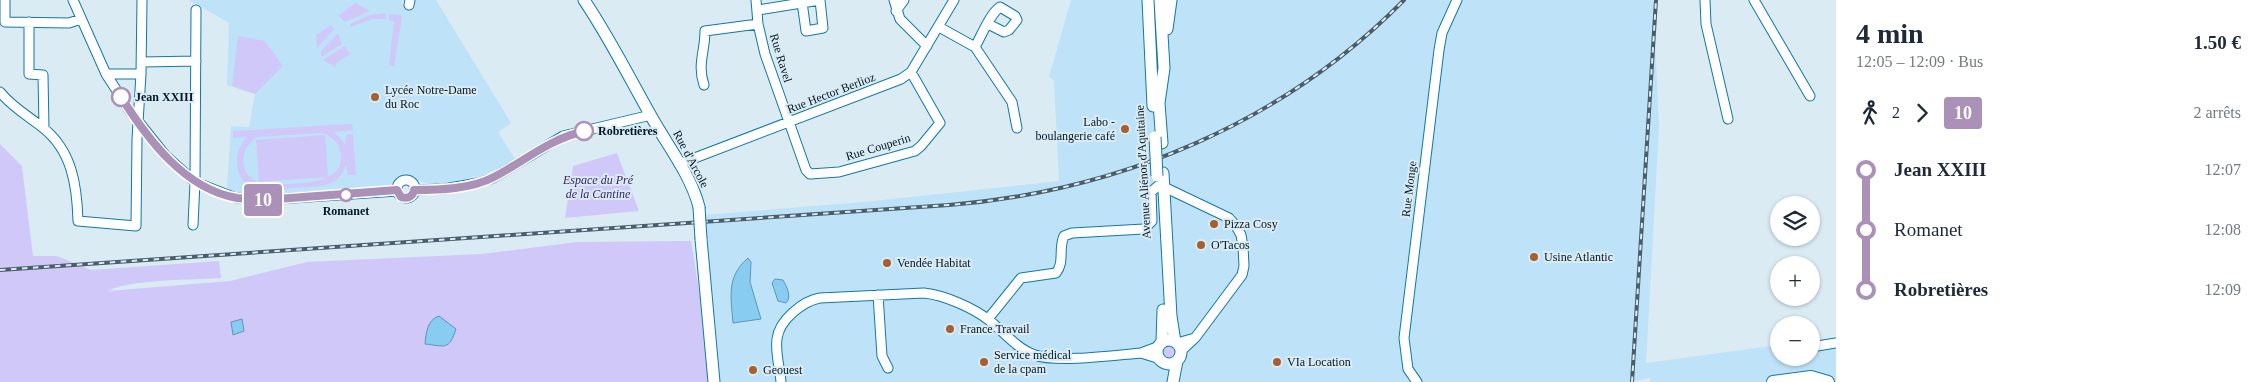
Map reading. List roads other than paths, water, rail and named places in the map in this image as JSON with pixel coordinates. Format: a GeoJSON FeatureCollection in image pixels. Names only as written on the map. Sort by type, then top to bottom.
{"type":"FeatureCollection","features":[{"type":"Feature","properties":{"kind":"highway"},"geometry":{"type":"LineString","coordinates":[[1773,382],[1811,377],[1828,382]]}},
{"type":"Feature","properties":{"kind":"highway"},"geometry":{"type":"LineString","coordinates":[[1824,382],[1836,380]]}},
{"type":"Feature","properties":{"kind":"main road","name":"Rue d'Arcole"},"geometry":{"type":"LineString","coordinates":[[584,0],[606,33],[697,198],[714,382]]}},
{"type":"Feature","properties":{"kind":"main road","name":"Avenue Aliénor d'Aquitaine"},"geometry":{"type":"LineString","coordinates":[[1148,0],[1170,316],[1177,349],[1173,382]]}},
{"type":"Feature","properties":{"kind":"main road","name":"Avenue Aliénor d'Aquitaine"},"geometry":{"type":"LineString","coordinates":[[1153,0],[1161,88]]}},
{"type":"Feature","properties":{"kind":"main road","name":"Avenue Aliénor d'Aquitaine"},"geometry":{"type":"LineString","coordinates":[[1159,140],[1159,103],[1164,68],[1160,0]]}},
{"type":"Feature","properties":{"kind":"main road","name":"Avenue Aliénor d'Aquitaine"},"geometry":{"type":"LineString","coordinates":[[1164,68],[1167,61],[1166,30],[1170,0]]}},
{"type":"Feature","properties":{"kind":"main road","name":"Avenue Aliénor d'Aquitaine"},"geometry":{"type":"LineString","coordinates":[[1161,181],[1163,300],[1160,353],[1167,382]]}},
{"type":"Feature","properties":{"kind":"main road"},"geometry":{"type":"LineString","coordinates":[[1168,340],[1177,349],[1170,365],[1160,353],[1168,340]]}},
{"type":"Feature","properties":{"kind":"street"},"geometry":{"type":"LineString","coordinates":[[5,0],[5,22],[68,23],[81,19]]}},
{"type":"Feature","properties":{"kind":"street"},"geometry":{"type":"LineString","coordinates":[[73,0],[106,74],[139,123],[165,155],[195,182],[236,198],[264,200],[397,190],[399,184],[406,181],[411,183],[414,190],[444,189],[478,183],[493,178],[563,136],[651,115]]}},
{"type":"Feature","properties":{"kind":"street"},"geometry":{"type":"LineString","coordinates":[[0,92],[19,110],[44,128],[59,144],[67,158],[77,188],[78,221],[136,226],[137,139],[142,62],[142,0]]}},
{"type":"Feature","properties":{"kind":"street","name":"Rue Ravel"},"geometry":{"type":"LineString","coordinates":[[756,0],[758,24],[765,54],[789,122]]}},
{"type":"Feature","properties":{"kind":"street"},"geometry":{"type":"LineString","coordinates":[[894,0],[900,19],[927,46]]}},
{"type":"Feature","properties":{"kind":"street"},"geometry":{"type":"LineString","coordinates":[[896,11],[904,0]]}},
{"type":"Feature","properties":{"kind":"street"},"geometry":{"type":"LineString","coordinates":[[911,72],[954,0]]}},
{"type":"Feature","properties":{"kind":"street","name":"Rue Monge"},"geometry":{"type":"LineString","coordinates":[[1417,382],[1408,368],[1404,338],[1437,64],[1442,33],[1457,0]]}},
{"type":"Feature","properties":{"kind":"street"},"geometry":{"type":"LineString","coordinates":[[1705,0],[1706,24],[1728,119]]}},
{"type":"Feature","properties":{"kind":"street"},"geometry":{"type":"LineString","coordinates":[[1754,0],[1810,96]]}},
{"type":"Feature","properties":{"kind":"street"},"geometry":{"type":"LineString","coordinates":[[758,10],[802,2]]}},
{"type":"Feature","properties":{"kind":"street"},"geometry":{"type":"LineString","coordinates":[[193,225],[196,10]]}},
{"type":"Feature","properties":{"kind":"street"},"geometry":{"type":"LineString","coordinates":[[29,22],[29,74],[43,75],[44,128]]}},
{"type":"Feature","properties":{"kind":"street"},"geometry":{"type":"LineString","coordinates":[[704,85],[700,68],[705,48],[705,31],[758,24]]}},
{"type":"Feature","properties":{"kind":"street"},"geometry":{"type":"LineString","coordinates":[[975,47],[988,24]]}},
{"type":"Feature","properties":{"kind":"street"},"geometry":{"type":"LineString","coordinates":[[939,26],[975,47],[1012,102],[1017,128]]}},
{"type":"Feature","properties":{"kind":"street"},"geometry":{"type":"LineString","coordinates":[[142,62],[196,61]]}},
{"type":"Feature","properties":{"kind":"street","name":"Rue Hector Berlioz"},"geometry":{"type":"LineString","coordinates":[[679,164],[901,79],[911,72]]}},
{"type":"Feature","properties":{"kind":"street","name":"Rue Couperin"},"geometry":{"type":"LineString","coordinates":[[789,122],[806,170],[810,174],[839,172],[915,150],[921,146],[940,123],[911,72]]}},
{"type":"Feature","properties":{"kind":"street"},"geometry":{"type":"LineString","coordinates":[[106,74],[141,74]]}},
{"type":"Feature","properties":{"kind":"street"},"geometry":{"type":"LineString","coordinates":[[988,319],[1021,278],[1046,276],[1056,273],[1061,266],[1060,244],[1064,236],[1072,233],[1144,229],[1152,221],[1150,192],[1161,181],[1229,218],[1241,234],[1244,266],[1242,275],[1195,338],[1177,349]]}},
{"type":"Feature","properties":{"kind":"street"},"geometry":{"type":"LineString","coordinates":[[781,382],[777,339],[781,326],[802,305],[810,300],[820,298],[924,292],[938,295],[988,319],[1025,351],[1046,358],[1160,353]]}},
{"type":"Feature","properties":{"kind":"street"},"geometry":{"type":"LineString","coordinates":[[878,295],[882,356],[888,368]]}},
{"type":"Feature","properties":{"kind":"street"},"geometry":{"type":"LineString","coordinates":[[1820,345],[1836,343]]}},
{"type":"Feature","properties":{"kind":"water"},"geometry":{"type":"Polygon","coordinates":[[[748,258],[751,262],[750,282],[761,319],[733,323],[731,288],[736,273],[748,258]]]}},
{"type":"Feature","properties":{"kind":"water"},"geometry":{"type":"Polygon","coordinates":[[[775,279],[783,280],[786,286],[789,298],[786,303],[778,301],[772,283],[775,279]]]}},
{"type":"Feature","properties":{"kind":"water"},"geometry":{"type":"Polygon","coordinates":[[[439,316],[456,329],[451,341],[445,346],[425,344],[430,324],[439,316]]]}},
{"type":"Feature","properties":{"kind":"water"},"geometry":{"type":"Polygon","coordinates":[[[242,319],[244,331],[233,335],[231,322],[242,319]]]}},
{"type":"Feature","properties":{"kind":"railway"},"geometry":{"type":"LineString","coordinates":[[0,270],[949,205],[1013,197],[1075,184],[1136,166],[1195,143],[1252,115],[1306,82],[1357,44],[1404,0]]}},
{"type":"Feature","properties":{"kind":"railway"},"geometry":{"type":"LineString","coordinates":[[1632,382],[1656,0]]}},
{"type":"Feature","properties":{"kind":"place","name":"Jean XXIII"},"geometry":{"type":"Point","coordinates":[121,97]}},
{"type":"Feature","properties":{"kind":"place","name":"Lycée Notre-Dame du Roc"},"geometry":{"type":"Point","coordinates":[375,97]}},
{"type":"Feature","properties":{"kind":"place","name":"Labo - boulangerie café"},"geometry":{"type":"Point","coordinates":[1125,129]}},
{"type":"Feature","properties":{"kind":"place","name":"Robretières"},"geometry":{"type":"Point","coordinates":[584,131]}},
{"type":"Feature","properties":{"kind":"place","name":"Romanet"},"geometry":{"type":"Point","coordinates":[346,195]}},
{"type":"Feature","properties":{"kind":"place","name":"Pizza Cosy"},"geometry":{"type":"Point","coordinates":[1214,224]}},
{"type":"Feature","properties":{"kind":"place","name":"O'Tacos"},"geometry":{"type":"Point","coordinates":[1201,245]}},
{"type":"Feature","properties":{"kind":"place","name":"Usine Atlantic"},"geometry":{"type":"Point","coordinates":[1534,257]}},
{"type":"Feature","properties":{"kind":"place","name":"Vendée Habitat"},"geometry":{"type":"Point","coordinates":[887,263]}},
{"type":"Feature","properties":{"kind":"place","name":"France Travail"},"geometry":{"type":"Point","coordinates":[950,329]}},
{"type":"Feature","properties":{"kind":"place","name":"Service médical de la cpam"},"geometry":{"type":"Point","coordinates":[984,362]}},
{"type":"Feature","properties":{"kind":"place","name":"VIa Location"},"geometry":{"type":"Point","coordinates":[1277,362]}},
{"type":"Feature","properties":{"kind":"place","name":"Geouest"},"geometry":{"type":"Point","coordinates":[753,370]}},
{"type":"Feature","properties":{"kind":"park label","name":"Espace du Pré de la Cantine"},"geometry":{"type":"Point","coordinates":[598,187]}}]}
